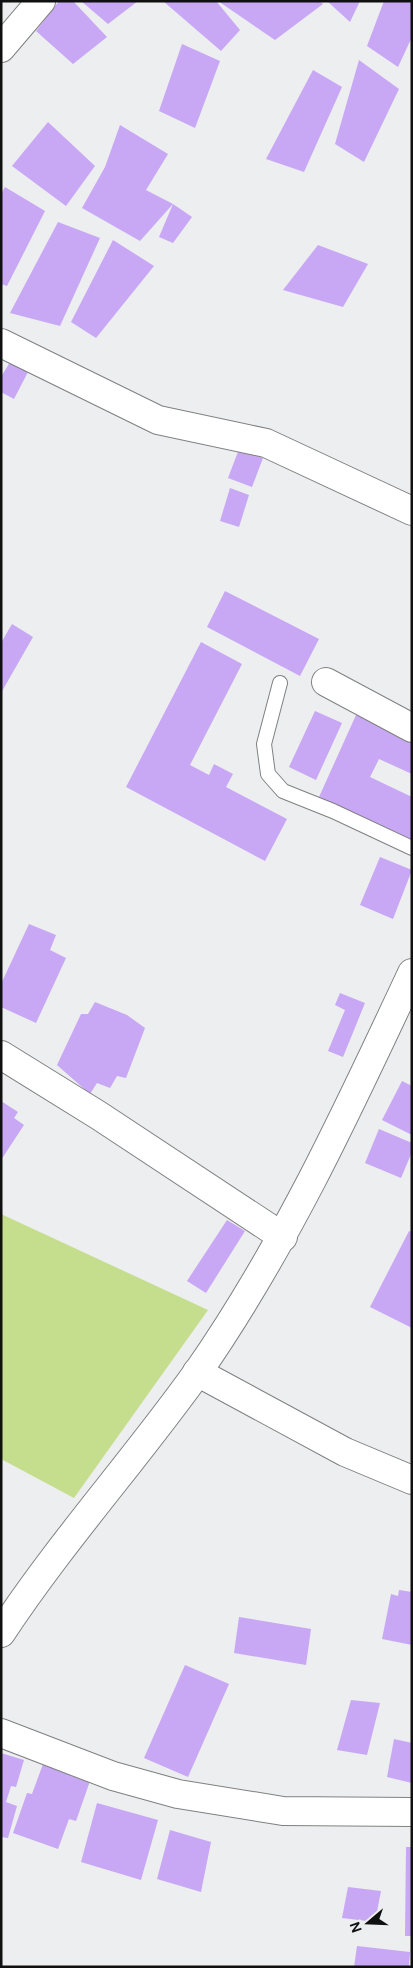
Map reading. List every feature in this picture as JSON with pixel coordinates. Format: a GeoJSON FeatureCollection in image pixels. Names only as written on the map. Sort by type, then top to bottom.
{"type":"FeatureCollection","features":[{"type":"Feature","properties":{"kind":"street"},"geometry":{"type":"LineString","coordinates":[[1,48],[41,1]]}},
{"type":"Feature","properties":{"kind":"street"},"geometry":{"type":"LineString","coordinates":[[2,347],[158,420],[266,443],[412,511]]}},
{"type":"Feature","properties":{"kind":"street"},"geometry":{"type":"LineString","coordinates":[[326,682],[412,728]]}},
{"type":"Feature","properties":{"kind":"street"},"geometry":{"type":"LineString","coordinates":[[4,1623],[197,1372],[283,1237],[329,1150],[411,977]]}},
{"type":"Feature","properties":{"kind":"street"},"geometry":{"type":"LineString","coordinates":[[1,1056],[98,1115],[283,1237]]}},
{"type":"Feature","properties":{"kind":"street"},"geometry":{"type":"LineString","coordinates":[[197,1372],[345,1452],[412,1480]]}},
{"type":"Feature","properties":{"kind":"street"},"geometry":{"type":"LineString","coordinates":[[1,1734],[113,1776],[178,1794],[283,1811],[412,1812]]}},
{"type":"Feature","properties":{"kind":"lane"},"geometry":{"type":"LineString","coordinates":[[280,683],[264,744],[268,774],[283,791],[333,811],[412,848]]}},
{"type":"Feature","properties":{"kind":"green space"},"geometry":{"type":"Polygon","coordinates":[[[1,1214],[208,1310],[74,1498],[1,1459],[1,1214]]]}},
{"type":"Feature","properties":{"kind":"building"},"geometry":{"type":"Polygon","coordinates":[[[59,1],[73,1],[107,37],[73,64],[36,31],[59,1]]]}},
{"type":"Feature","properties":{"kind":"building"},"geometry":{"type":"Polygon","coordinates":[[[81,1],[138,1],[108,24],[81,1]]]}},
{"type":"Feature","properties":{"kind":"building"},"geometry":{"type":"Polygon","coordinates":[[[163,1],[216,1],[240,30],[221,51],[163,1]]]}},
{"type":"Feature","properties":{"kind":"building"},"geometry":{"type":"Polygon","coordinates":[[[218,1],[320,1],[323,4],[275,40],[218,1]]]}},
{"type":"Feature","properties":{"kind":"building"},"geometry":{"type":"Polygon","coordinates":[[[327,1],[360,1],[350,22],[327,1]]]}},
{"type":"Feature","properties":{"kind":"building"},"geometry":{"type":"Polygon","coordinates":[[[384,1],[412,1],[412,37],[398,67],[367,46],[384,1]]]}},
{"type":"Feature","properties":{"kind":"building"},"geometry":{"type":"Polygon","coordinates":[[[182,44],[220,61],[195,128],[159,111],[182,44]]]}},
{"type":"Feature","properties":{"kind":"building"},"geometry":{"type":"Polygon","coordinates":[[[359,60],[399,89],[364,162],[335,144],[359,60]]]}},
{"type":"Feature","properties":{"kind":"building"},"geometry":{"type":"Polygon","coordinates":[[[313,70],[342,87],[304,172],[266,159],[313,70]]]}},
{"type":"Feature","properties":{"kind":"building"},"geometry":{"type":"Polygon","coordinates":[[[48,122],[95,166],[66,206],[12,166],[48,122]]]}},
{"type":"Feature","properties":{"kind":"building"},"geometry":{"type":"Polygon","coordinates":[[[120,125],[168,154],[146,190],[173,204],[140,241],[82,208],[105,167],[120,125]]]}},
{"type":"Feature","properties":{"kind":"building"},"geometry":{"type":"Polygon","coordinates":[[[5,187],[45,211],[7,286],[1,284],[1,194],[5,187]]]}},
{"type":"Feature","properties":{"kind":"building"},"geometry":{"type":"Polygon","coordinates":[[[173,204],[192,217],[173,243],[159,237],[173,204]]]}},
{"type":"Feature","properties":{"kind":"building"},"geometry":{"type":"Polygon","coordinates":[[[58,222],[100,238],[60,326],[10,313],[58,222]]]}},
{"type":"Feature","properties":{"kind":"building"},"geometry":{"type":"Polygon","coordinates":[[[113,240],[154,266],[96,338],[71,322],[113,240]]]}},
{"type":"Feature","properties":{"kind":"building"},"geometry":{"type":"Polygon","coordinates":[[[318,245],[368,264],[343,307],[283,290],[318,245]]]}},
{"type":"Feature","properties":{"kind":"building"},"geometry":{"type":"Polygon","coordinates":[[[10,362],[28,372],[14,399],[1,392],[1,377],[10,362]]]}},
{"type":"Feature","properties":{"kind":"building"},"geometry":{"type":"Polygon","coordinates":[[[239,449],[263,458],[252,487],[228,478],[239,449]]]}},
{"type":"Feature","properties":{"kind":"building"},"geometry":{"type":"Polygon","coordinates":[[[230,488],[249,495],[239,527],[220,521],[230,488]]]}},
{"type":"Feature","properties":{"kind":"building"},"geometry":{"type":"Polygon","coordinates":[[[225,591],[319,639],[300,676],[207,627],[225,591]]]}},
{"type":"Feature","properties":{"kind":"building"},"geometry":{"type":"Polygon","coordinates":[[[12,624],[33,637],[1,693],[1,643],[12,624]]]}},
{"type":"Feature","properties":{"kind":"building"},"geometry":{"type":"Polygon","coordinates":[[[201,642],[242,664],[190,765],[209,775],[214,764],[233,774],[226,787],[287,819],[265,861],[126,787],[201,642]]]}},
{"type":"Feature","properties":{"kind":"building"},"geometry":{"type":"Polygon","coordinates":[[[361,704],[412,728],[412,774],[379,759],[370,777],[412,797],[412,840],[319,797],[361,704]]]}},
{"type":"Feature","properties":{"kind":"building"},"geometry":{"type":"Polygon","coordinates":[[[315,711],[342,723],[316,780],[289,767],[315,711]]]}},
{"type":"Feature","properties":{"kind":"building"},"geometry":{"type":"Polygon","coordinates":[[[380,857],[412,870],[393,919],[360,905],[380,857]]]}},
{"type":"Feature","properties":{"kind":"building"},"geometry":{"type":"Polygon","coordinates":[[[29,924],[56,935],[50,950],[66,958],[36,1023],[1,1007],[1,984],[29,924]]]}},
{"type":"Feature","properties":{"kind":"building"},"geometry":{"type":"Polygon","coordinates":[[[340,993],[365,1003],[343,1057],[328,1051],[345,1010],[335,1005],[340,993]]]}},
{"type":"Feature","properties":{"kind":"building"},"geometry":{"type":"Polygon","coordinates":[[[95,1002],[127,1015],[145,1028],[126,1078],[117,1076],[110,1088],[97,1083],[90,1094],[57,1065],[81,1014],[88,1014],[95,1002]]]}},
{"type":"Feature","properties":{"kind":"building"},"geometry":{"type":"Polygon","coordinates":[[[402,1081],[412,1086],[412,1135],[382,1120],[402,1081]]]}},
{"type":"Feature","properties":{"kind":"building"},"geometry":{"type":"Polygon","coordinates":[[[1,1101],[18,1112],[14,1118],[24,1125],[1,1160],[1,1101]]]}},
{"type":"Feature","properties":{"kind":"building"},"geometry":{"type":"Polygon","coordinates":[[[379,1129],[412,1143],[412,1152],[401,1178],[365,1163],[379,1129]]]}},
{"type":"Feature","properties":{"kind":"building"},"geometry":{"type":"Polygon","coordinates":[[[227,1220],[245,1231],[206,1293],[187,1281],[227,1220]]]}},
{"type":"Feature","properties":{"kind":"building"},"geometry":{"type":"Polygon","coordinates":[[[409,1231],[412,1232],[412,1328],[370,1307],[409,1231]]]}},
{"type":"Feature","properties":{"kind":"building"},"geometry":{"type":"Polygon","coordinates":[[[399,1590],[412,1592],[412,1645],[382,1639],[391,1594],[398,1596],[399,1590]]]}},
{"type":"Feature","properties":{"kind":"building"},"geometry":{"type":"Polygon","coordinates":[[[239,1617],[311,1629],[306,1665],[234,1653],[239,1617]]]}},
{"type":"Feature","properties":{"kind":"building"},"geometry":{"type":"Polygon","coordinates":[[[185,1665],[229,1684],[188,1777],[144,1758],[185,1665]]]}},
{"type":"Feature","properties":{"kind":"building"},"geometry":{"type":"Polygon","coordinates":[[[351,1700],[380,1703],[367,1755],[337,1750],[351,1700]]]}},
{"type":"Feature","properties":{"kind":"building"},"geometry":{"type":"Polygon","coordinates":[[[394,1739],[412,1743],[412,1783],[387,1777],[394,1739]]]}},
{"type":"Feature","properties":{"kind":"building"},"geometry":{"type":"Polygon","coordinates":[[[1,1753],[24,1760],[16,1787],[11,1786],[6,1802],[17,1806],[8,1838],[1,1837],[1,1753]]]}},
{"type":"Feature","properties":{"kind":"building"},"geometry":{"type":"Polygon","coordinates":[[[43,1764],[90,1781],[76,1821],[69,1819],[58,1849],[13,1833],[27,1793],[32,1794],[43,1764]]]}},
{"type":"Feature","properties":{"kind":"building"},"geometry":{"type":"Polygon","coordinates":[[[97,1803],[158,1820],[141,1880],[81,1862],[97,1803]]]}},
{"type":"Feature","properties":{"kind":"building"},"geometry":{"type":"Polygon","coordinates":[[[170,1830],[211,1842],[201,1892],[157,1879],[170,1830]]]}},
{"type":"Feature","properties":{"kind":"building"},"geometry":{"type":"Polygon","coordinates":[[[406,1847],[412,1847],[412,1936],[405,1936],[406,1847]]]}},
{"type":"Feature","properties":{"kind":"building"},"geometry":{"type":"Polygon","coordinates":[[[348,1887],[381,1891],[375,1922],[342,1918],[348,1887]]]}},
{"type":"Feature","properties":{"kind":"building"},"geometry":{"type":"Polygon","coordinates":[[[357,1946],[410,1952],[409,1967],[354,1967],[357,1946]]]}}]}
